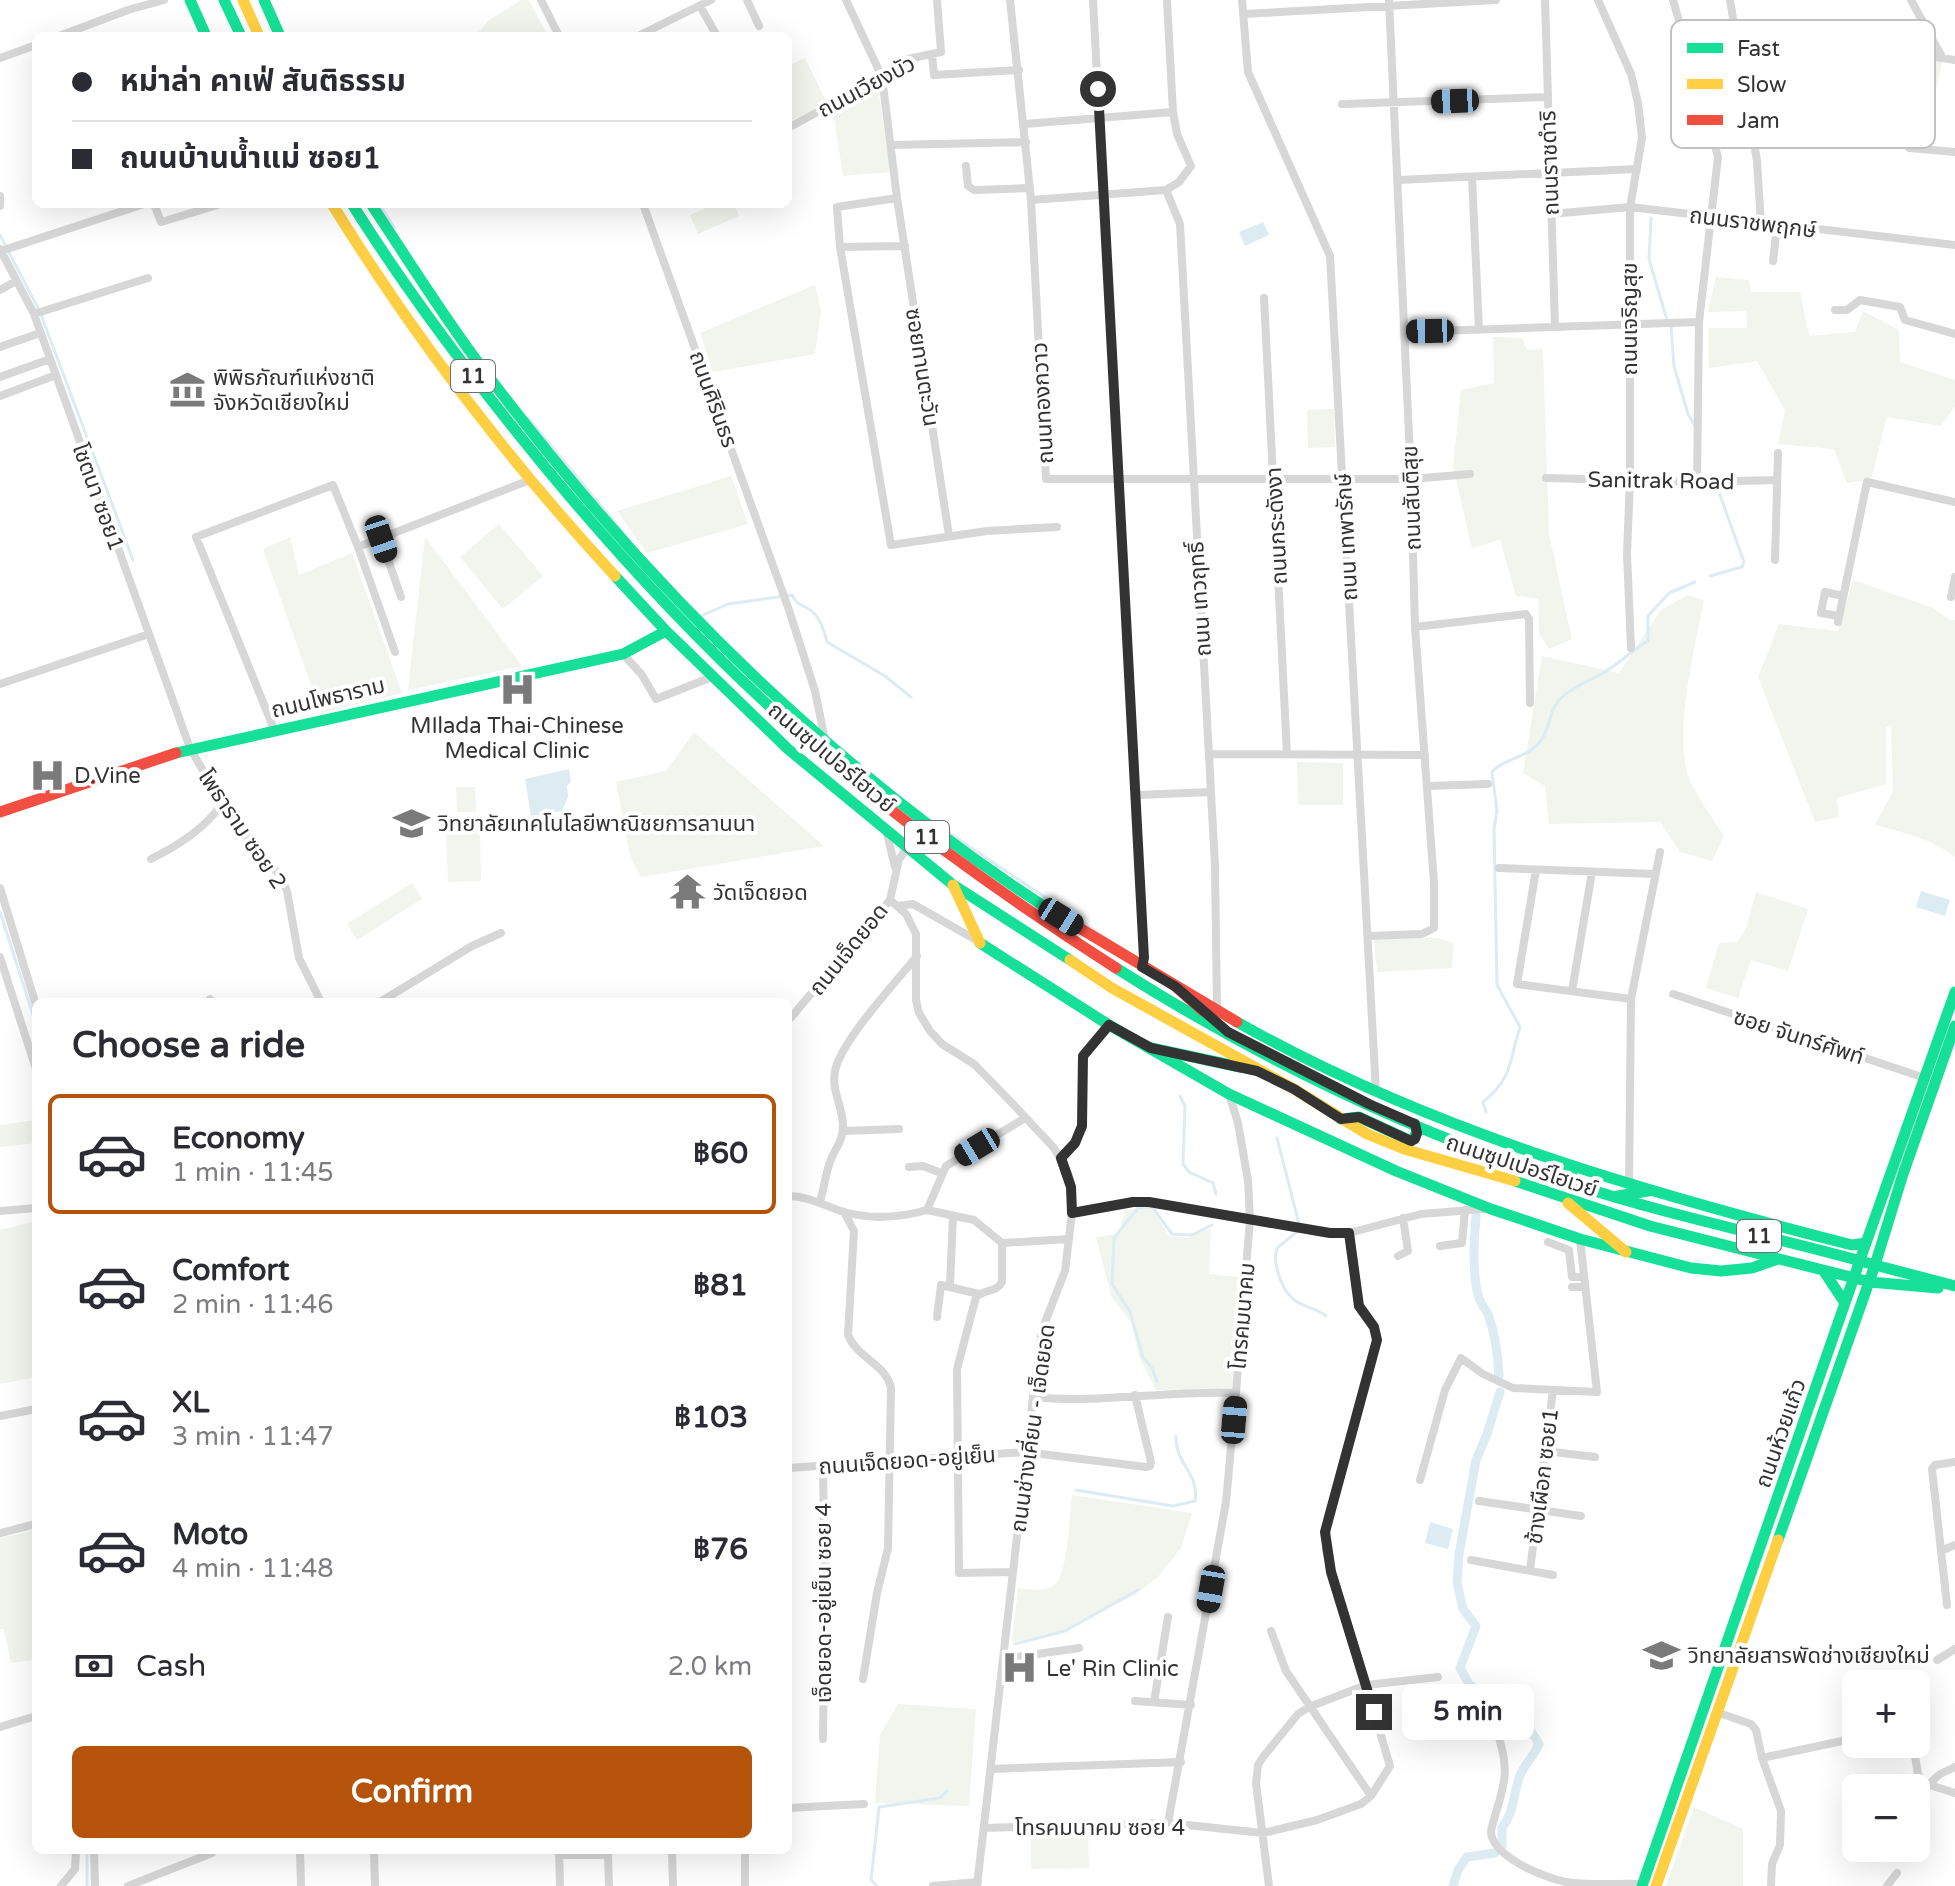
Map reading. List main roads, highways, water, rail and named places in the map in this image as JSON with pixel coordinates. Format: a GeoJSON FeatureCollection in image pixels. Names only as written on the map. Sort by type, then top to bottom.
{"type":"FeatureCollection","features":[{"type":"Feature","properties":{"kind":"main road"},"geometry":{"type":"LineString","coordinates":[[190,0],[204,32]]}},
{"type":"Feature","properties":{"kind":"main road"},"geometry":{"type":"LineString","coordinates":[[224,0],[239,32]]}},
{"type":"Feature","properties":{"kind":"main road"},"geometry":{"type":"LineString","coordinates":[[243,0],[257,32]]}},
{"type":"Feature","properties":{"kind":"main road"},"geometry":{"type":"LineString","coordinates":[[264,0],[278,32]]}},
{"type":"Feature","properties":{"kind":"main road","name":"ถนนซุปเปอร์ไฮเวย์"},"geometry":{"type":"LineString","coordinates":[[335,208],[433,356],[530,480],[666,631],[788,749],[952,884],[1112,988],[1294,1089],[1367,1134],[1404,1149],[1473,1167],[1563,1200],[1650,1226],[1870,1282]]}},
{"type":"Feature","properties":{"kind":"main road","name":"ถนนซุปเปอร์ไฮเวย์"},"geometry":{"type":"LineString","coordinates":[[355,208],[487,396],[587,518],[673,614],[811,745],[915,829],[1054,929],[1228,1032],[1344,1092],[1446,1138],[1613,1197],[1875,1265]]}},
{"type":"Feature","properties":{"kind":"main road"},"geometry":{"type":"LineString","coordinates":[[374,208],[481,366],[579,487],[688,608],[825,740],[972,857],[1049,910],[1176,987],[1303,1059],[1376,1092],[1558,1163],[1629,1186],[1852,1245],[1866,1243]]}},
{"type":"Feature","properties":{"kind":"main road"},"geometry":{"type":"LineString","coordinates":[[579,487],[587,518]]}},
{"type":"Feature","properties":{"kind":"main road","name":"ถนนโพธาราม"},"geometry":{"type":"LineString","coordinates":[[0,812],[190,748],[623,654],[666,631]]}},
{"type":"Feature","properties":{"kind":"main road"},"geometry":{"type":"LineString","coordinates":[[952,884],[980,943],[1109,1025],[1229,1094],[1396,1171],[1491,1209],[1669,1264],[1721,1271],[1752,1268],[1778,1259]]}},
{"type":"Feature","properties":{"kind":"main road"},"geometry":{"type":"LineString","coordinates":[[1176,987],[1228,1032]]}},
{"type":"Feature","properties":{"kind":"main road","name":"ถนนห้วยแก้ว"},"geometry":{"type":"LineString","coordinates":[[1642,1885],[1955,992]]}},
{"type":"Feature","properties":{"kind":"main road","name":"ถนนห้วยแก้ว"},"geometry":{"type":"LineString","coordinates":[[1656,1886],[1870,1282],[1955,1026]]}},
{"type":"Feature","properties":{"kind":"main road"},"geometry":{"type":"LineString","coordinates":[[1151,1048],[1257,1071]]}},
{"type":"Feature","properties":{"kind":"main road"},"geometry":{"type":"LineString","coordinates":[[1341,1119],[1359,1117],[1411,1141],[1417,1133],[1415,1124]]}},
{"type":"Feature","properties":{"kind":"main road"},"geometry":{"type":"LineString","coordinates":[[1558,1163],[1583,1187]]}},
{"type":"Feature","properties":{"kind":"main road"},"geometry":{"type":"LineString","coordinates":[[1613,1197],[1648,1191]]}},
{"type":"Feature","properties":{"kind":"main road"},"geometry":{"type":"LineString","coordinates":[[1563,1200],[1626,1252]]}},
{"type":"Feature","properties":{"kind":"main road"},"geometry":{"type":"LineString","coordinates":[[1880,1248],[1890,1270]]}},
{"type":"Feature","properties":{"kind":"main road","name":"11"},"geometry":{"type":"LineString","coordinates":[[1875,1265],[1955,1288]]}},
{"type":"Feature","properties":{"kind":"main road"},"geometry":{"type":"LineString","coordinates":[[1822,1270],[1845,1303]]}},
{"type":"Feature","properties":{"kind":"main road","name":"11"},"geometry":{"type":"LineString","coordinates":[[1870,1282],[1955,1288]]}},
{"type":"Feature","properties":{"kind":"main road"},"geometry":{"type":"LineString","coordinates":[[1864,1299],[1888,1284]]}},
{"type":"Feature","properties":{"kind":"main road"},"geometry":{"type":"LineString","coordinates":[[1706,1707],[1719,1713]]}},
{"type":"Feature","properties":{"kind":"waterway"},"geometry":{"type":"LineString","coordinates":[[382,209],[394,227]]}},
{"type":"Feature","properties":{"kind":"waterway"},"geometry":{"type":"LineString","coordinates":[[1651,218],[1649,259],[1667,320]]}},
{"type":"Feature","properties":{"kind":"waterway"},"geometry":{"type":"LineString","coordinates":[[0,235],[40,312],[133,560]]}},
{"type":"Feature","properties":{"kind":"waterway"},"geometry":{"type":"LineString","coordinates":[[1671,326],[1674,366],[1688,414],[1695,426]]}},
{"type":"Feature","properties":{"kind":"waterway"},"geometry":{"type":"LineString","coordinates":[[528,418],[623,532]]}},
{"type":"Feature","properties":{"kind":"waterway"},"geometry":{"type":"LineString","coordinates":[[1710,576],[1742,567],[1744,562],[1716,484]]}},
{"type":"Feature","properties":{"kind":"waterway"},"geometry":{"type":"LineString","coordinates":[[1486,1112],[1483,1102],[1505,1077],[1520,1027],[1497,985],[1494,829],[1497,811],[1492,772],[1534,748],[1543,738],[1560,699],[1648,641],[1648,616],[1669,593],[1695,582]]}},
{"type":"Feature","properties":{"kind":"waterway"},"geometry":{"type":"LineString","coordinates":[[701,616],[728,604],[792,595],[796,602],[818,618],[827,642],[885,676],[911,697]]}},
{"type":"Feature","properties":{"kind":"waterway"},"geometry":{"type":"LineString","coordinates":[[949,833],[1112,942]]}},
{"type":"Feature","properties":{"kind":"waterway"},"geometry":{"type":"LineString","coordinates":[[0,912],[32,1012]]}},
{"type":"Feature","properties":{"kind":"waterway"},"geometry":{"type":"LineString","coordinates":[[1180,1096],[1185,1106],[1183,1164],[1189,1172],[1213,1183],[1216,1194]]}},
{"type":"Feature","properties":{"kind":"waterway"},"geometry":{"type":"LineString","coordinates":[[1277,1138],[1299,1224]]}},
{"type":"Feature","properties":{"kind":"waterway"},"geometry":{"type":"LineString","coordinates":[[1157,1382],[1143,1357],[1130,1312],[1112,1284],[1114,1238],[1138,1208],[1152,1207],[1172,1234],[1192,1235],[1212,1225]]}},
{"type":"Feature","properties":{"kind":"waterway"},"geometry":{"type":"LineString","coordinates":[[1476,1216],[1476,1284],[1493,1329],[1499,1376]]}},
{"type":"Feature","properties":{"kind":"waterway"},"geometry":{"type":"LineString","coordinates":[[1298,1231],[1277,1248],[1278,1274],[1287,1293],[1326,1316]]}},
{"type":"Feature","properties":{"kind":"waterway"},"geometry":{"type":"LineString","coordinates":[[1453,1886],[1458,1870],[1467,1857],[1495,1853],[1502,1846],[1502,1828],[1511,1810],[1519,1778],[1539,1744],[1526,1723],[1469,1684],[1460,1668],[1476,1626],[1463,1609],[1457,1583],[1459,1554],[1476,1460],[1500,1392]]}},
{"type":"Feature","properties":{"kind":"waterway"},"geometry":{"type":"LineString","coordinates":[[1076,1490],[1173,1506],[1195,1501],[1194,1483],[1180,1455],[1176,1436]]}},
{"type":"Feature","properties":{"kind":"waterway"},"geometry":{"type":"LineString","coordinates":[[1015,1644],[1065,1631],[1138,1590]]}},
{"type":"Feature","properties":{"kind":"waterway"},"geometry":{"type":"LineString","coordinates":[[877,1886],[871,1880],[879,1807],[940,1798],[947,1791]]}},
{"type":"Feature","properties":{"kind":"waterway"},"geometry":{"type":"LineString","coordinates":[[87,1854],[87,1886]]}},
{"type":"Feature","properties":{"kind":"place","name":"พิพิธภัณฑ์แห่งชาติ จังหวัดเชียงใหม่"},"geometry":{"type":"Point","coordinates":[187,390]}},
{"type":"Feature","properties":{"kind":"place","name":"MIlada Thai-Chinese Medical Clinic"},"geometry":{"type":"Point","coordinates":[517,689]}},
{"type":"Feature","properties":{"kind":"place","name":"D.Vine"},"geometry":{"type":"Point","coordinates":[48,775]}},
{"type":"Feature","properties":{"kind":"place","name":"วิทยาลัยเทคโนโลยีพาณิชยการลานนา"},"geometry":{"type":"Point","coordinates":[412,823]}},
{"type":"Feature","properties":{"kind":"place","name":"วัดเจ็ดยอด"},"geometry":{"type":"Point","coordinates":[687,892]}},
{"type":"Feature","properties":{"kind":"place","name":"วิทยาลัยสารพัดช่างเชียงใหม่"},"geometry":{"type":"Point","coordinates":[1662,1655]}},
{"type":"Feature","properties":{"kind":"place","name":"Le' Rin Clinic"},"geometry":{"type":"Point","coordinates":[1020,1668]}}]}
